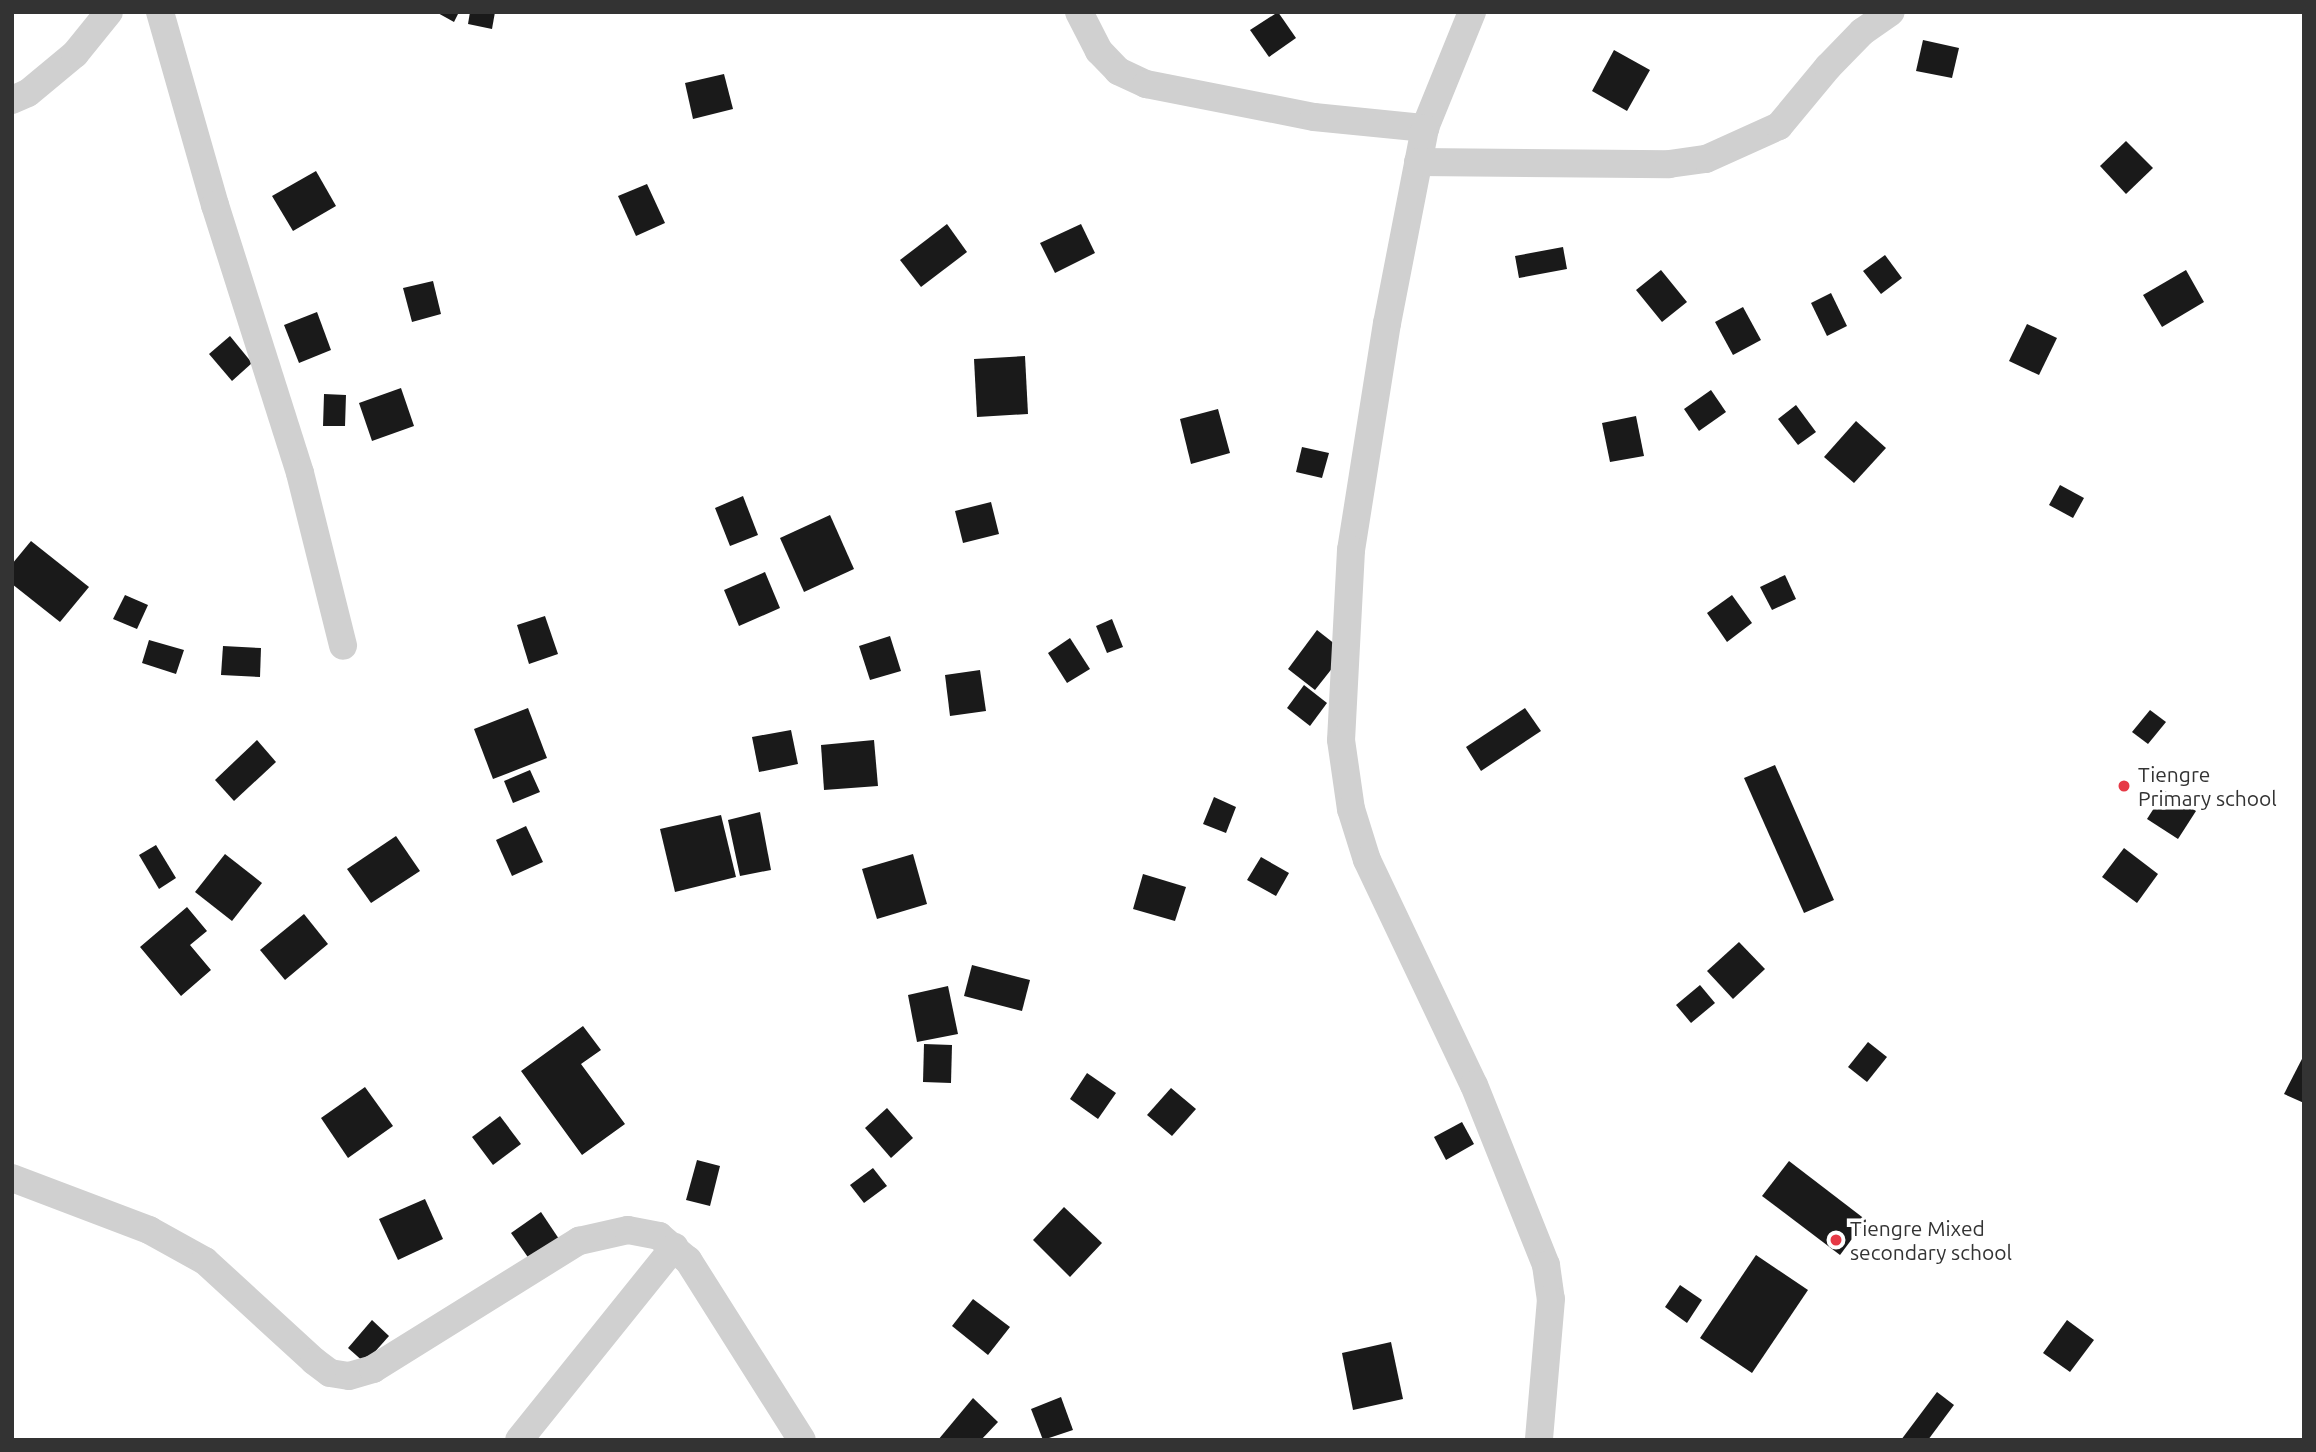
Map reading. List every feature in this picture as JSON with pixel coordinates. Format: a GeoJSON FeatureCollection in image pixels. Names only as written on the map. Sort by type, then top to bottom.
{"type":"FeatureCollection","features":[{"type":"Feature","properties":{"kind":"street"},"geometry":{"type":"LineString","coordinates":[[12,100],[28,93],[75,54],[109,12]]}},
{"type":"Feature","properties":{"kind":"street"},"geometry":{"type":"LineString","coordinates":[[160,12],[215,205],[300,473],[343,646]]}},
{"type":"Feature","properties":{"kind":"street"},"geometry":{"type":"LineString","coordinates":[[1079,12],[1099,51],[1118,71],[1146,84],[1314,117],[1424,128]]}},
{"type":"Feature","properties":{"kind":"street"},"geometry":{"type":"LineString","coordinates":[[1472,12],[1424,128],[1351,550],[1341,740],[1351,809],[1367,860],[1451,1034],[1546,1265],[1550,1299],[1539,1440]]}},
{"type":"Feature","properties":{"kind":"street"},"geometry":{"type":"LineString","coordinates":[[1418,162],[1669,164],[1706,159],[1779,126],[1828,67],[1891,12]]}},
{"type":"Feature","properties":{"kind":"street"},"geometry":{"type":"LineString","coordinates":[[12,1178],[149,1230],[205,1261],[314,1361],[330,1373],[349,1376],[373,1369],[579,1241],[628,1230],[659,1236],[688,1260],[802,1440]]}},
{"type":"Feature","properties":{"kind":"street"},"geometry":{"type":"LineString","coordinates":[[519,1440],[674,1247]]}},
{"type":"Feature","properties":{"kind":"building"},"geometry":{"type":"Polygon","coordinates":[[[436,12],[459,12],[454,22],[436,12]]]}},
{"type":"Feature","properties":{"kind":"building"},"geometry":{"type":"Polygon","coordinates":[[[470,12],[495,12],[492,29],[468,24],[470,12]]]}},
{"type":"Feature","properties":{"kind":"building"},"geometry":{"type":"Polygon","coordinates":[[[1278,12],[1296,38],[1269,57],[1250,30],[1278,12]]]}},
{"type":"Feature","properties":{"kind":"building"},"geometry":{"type":"Polygon","coordinates":[[[1923,40],[1959,48],[1952,78],[1916,71],[1923,40]]]}},
{"type":"Feature","properties":{"kind":"building"},"geometry":{"type":"Polygon","coordinates":[[[1614,50],[1650,70],[1627,111],[1592,91],[1614,50]]]}},
{"type":"Feature","properties":{"kind":"building"},"geometry":{"type":"Polygon","coordinates":[[[724,74],[733,109],[693,119],[685,83],[724,74]]]}},
{"type":"Feature","properties":{"kind":"building"},"geometry":{"type":"Polygon","coordinates":[[[2126,141],[2153,168],[2126,194],[2100,166],[2126,141]]]}},
{"type":"Feature","properties":{"kind":"building"},"geometry":{"type":"Polygon","coordinates":[[[316,171],[336,206],[293,231],[272,196],[316,171]]]}},
{"type":"Feature","properties":{"kind":"building"},"geometry":{"type":"Polygon","coordinates":[[[647,184],[665,223],[636,236],[618,196],[647,184]]]}},
{"type":"Feature","properties":{"kind":"building"},"geometry":{"type":"Polygon","coordinates":[[[947,224],[967,252],[921,287],[900,260],[947,224]]]}},
{"type":"Feature","properties":{"kind":"building"},"geometry":{"type":"Polygon","coordinates":[[[1081,224],[1095,253],[1055,273],[1040,243],[1081,224]]]}},
{"type":"Feature","properties":{"kind":"building"},"geometry":{"type":"Polygon","coordinates":[[[1563,247],[1567,269],[1519,278],[1515,256],[1563,247]]]}},
{"type":"Feature","properties":{"kind":"building"},"geometry":{"type":"Polygon","coordinates":[[[1885,255],[1902,278],[1881,294],[1863,271],[1885,255]]]}},
{"type":"Feature","properties":{"kind":"building"},"geometry":{"type":"Polygon","coordinates":[[[1661,270],[1687,302],[1662,322],[1636,290],[1661,270]]]}},
{"type":"Feature","properties":{"kind":"building"},"geometry":{"type":"Polygon","coordinates":[[[2186,270],[2204,302],[2162,327],[2143,295],[2186,270]]]}},
{"type":"Feature","properties":{"kind":"building"},"geometry":{"type":"Polygon","coordinates":[[[433,281],[441,314],[412,322],[403,288],[433,281]]]}},
{"type":"Feature","properties":{"kind":"building"},"geometry":{"type":"Polygon","coordinates":[[[1831,293],[1847,326],[1827,336],[1811,303],[1831,293]]]}},
{"type":"Feature","properties":{"kind":"building"},"geometry":{"type":"Polygon","coordinates":[[[1743,307],[1761,340],[1733,355],[1715,322],[1743,307]]]}},
{"type":"Feature","properties":{"kind":"building"},"geometry":{"type":"Polygon","coordinates":[[[317,312],[331,350],[299,363],[284,325],[317,312]]]}},
{"type":"Feature","properties":{"kind":"building"},"geometry":{"type":"Polygon","coordinates":[[[2027,324],[2057,338],[2039,375],[2009,361],[2027,324]]]}},
{"type":"Feature","properties":{"kind":"building"},"geometry":{"type":"Polygon","coordinates":[[[230,336],[252,363],[232,381],[209,354],[230,336]]]}},
{"type":"Feature","properties":{"kind":"building"},"geometry":{"type":"Polygon","coordinates":[[[1025,356],[1028,414],[977,417],[974,359],[1025,356]]]}},
{"type":"Feature","properties":{"kind":"building"},"geometry":{"type":"Polygon","coordinates":[[[401,388],[414,426],[372,441],[359,403],[401,388]]]}},
{"type":"Feature","properties":{"kind":"building"},"geometry":{"type":"Polygon","coordinates":[[[1711,390],[1726,412],[1699,431],[1684,409],[1711,390]]]}},
{"type":"Feature","properties":{"kind":"building"},"geometry":{"type":"Polygon","coordinates":[[[324,394],[346,395],[345,426],[323,426],[324,394]]]}},
{"type":"Feature","properties":{"kind":"building"},"geometry":{"type":"Polygon","coordinates":[[[1796,405],[1816,432],[1798,445],[1778,419],[1796,405]]]}},
{"type":"Feature","properties":{"kind":"building"},"geometry":{"type":"Polygon","coordinates":[[[1218,409],[1230,453],[1191,464],[1180,419],[1218,409]]]}},
{"type":"Feature","properties":{"kind":"building"},"geometry":{"type":"Polygon","coordinates":[[[1636,416],[1644,456],[1610,462],[1602,423],[1636,416]]]}},
{"type":"Feature","properties":{"kind":"building"},"geometry":{"type":"Polygon","coordinates":[[[1856,421],[1886,448],[1854,483],[1824,457],[1856,421]]]}},
{"type":"Feature","properties":{"kind":"building"},"geometry":{"type":"Polygon","coordinates":[[[1302,447],[1329,453],[1322,478],[1296,472],[1302,447]]]}},
{"type":"Feature","properties":{"kind":"building"},"geometry":{"type":"Polygon","coordinates":[[[2060,485],[2084,498],[2073,518],[2049,505],[2060,485]]]}},
{"type":"Feature","properties":{"kind":"building"},"geometry":{"type":"Polygon","coordinates":[[[743,496],[758,535],[730,546],[715,508],[743,496]]]}},
{"type":"Feature","properties":{"kind":"building"},"geometry":{"type":"Polygon","coordinates":[[[991,502],[999,534],[963,543],[955,511],[991,502]]]}},
{"type":"Feature","properties":{"kind":"building"},"geometry":{"type":"Polygon","coordinates":[[[830,515],[854,569],[804,592],[780,538],[830,515]]]}},
{"type":"Feature","properties":{"kind":"building"},"geometry":{"type":"Polygon","coordinates":[[[31,541],[89,587],[60,622],[12,584],[12,564],[31,541]]]}},
{"type":"Feature","properties":{"kind":"building"},"geometry":{"type":"Polygon","coordinates":[[[765,572],[780,608],[739,626],[724,590],[765,572]]]}},
{"type":"Feature","properties":{"kind":"building"},"geometry":{"type":"Polygon","coordinates":[[[1785,575],[1796,599],[1772,610],[1760,587],[1785,575]]]}},
{"type":"Feature","properties":{"kind":"building"},"geometry":{"type":"Polygon","coordinates":[[[125,595],[148,605],[137,629],[113,619],[125,595]]]}},
{"type":"Feature","properties":{"kind":"building"},"geometry":{"type":"Polygon","coordinates":[[[1732,595],[1752,623],[1727,642],[1707,613],[1732,595]]]}},
{"type":"Feature","properties":{"kind":"building"},"geometry":{"type":"Polygon","coordinates":[[[545,616],[558,654],[529,664],[517,625],[545,616]]]}},
{"type":"Feature","properties":{"kind":"building"},"geometry":{"type":"Polygon","coordinates":[[[1112,619],[1123,647],[1107,653],[1096,626],[1112,619]]]}},
{"type":"Feature","properties":{"kind":"building"},"geometry":{"type":"Polygon","coordinates":[[[1317,630],[1345,652],[1315,690],[1288,669],[1317,630]]]}},
{"type":"Feature","properties":{"kind":"building"},"geometry":{"type":"Polygon","coordinates":[[[890,636],[901,671],[870,680],[859,646],[890,636]]]}},
{"type":"Feature","properties":{"kind":"building"},"geometry":{"type":"Polygon","coordinates":[[[1070,638],[1090,669],[1067,683],[1048,653],[1070,638]]]}},
{"type":"Feature","properties":{"kind":"building"},"geometry":{"type":"Polygon","coordinates":[[[149,640],[184,650],[176,674],[142,663],[149,640]]]}},
{"type":"Feature","properties":{"kind":"building"},"geometry":{"type":"Polygon","coordinates":[[[223,646],[261,648],[260,677],[221,675],[223,646]]]}},
{"type":"Feature","properties":{"kind":"building"},"geometry":{"type":"Polygon","coordinates":[[[980,670],[986,711],[950,716],[945,675],[980,670]]]}},
{"type":"Feature","properties":{"kind":"building"},"geometry":{"type":"Polygon","coordinates":[[[1304,685],[1327,703],[1310,726],[1287,708],[1304,685]]]}},
{"type":"Feature","properties":{"kind":"building"},"geometry":{"type":"Polygon","coordinates":[[[528,708],[547,758],[493,779],[474,729],[528,708]]]}},
{"type":"Feature","properties":{"kind":"building"},"geometry":{"type":"Polygon","coordinates":[[[1525,708],[1541,731],[1481,771],[1466,747],[1525,708]]]}},
{"type":"Feature","properties":{"kind":"building"},"geometry":{"type":"Polygon","coordinates":[[[2150,710],[2166,722],[2148,744],[2132,732],[2150,710]]]}},
{"type":"Feature","properties":{"kind":"building"},"geometry":{"type":"Polygon","coordinates":[[[791,730],[798,764],[759,772],[752,737],[791,730]]]}},
{"type":"Feature","properties":{"kind":"building"},"geometry":{"type":"Polygon","coordinates":[[[257,740],[276,762],[234,801],[215,780],[257,740]]]}},
{"type":"Feature","properties":{"kind":"building"},"geometry":{"type":"Polygon","coordinates":[[[874,740],[878,786],[824,790],[821,745],[874,740]]]}},
{"type":"Feature","properties":{"kind":"building"},"geometry":{"type":"Polygon","coordinates":[[[1775,765],[1834,900],[1804,913],[1744,778],[1775,765]]]}},
{"type":"Feature","properties":{"kind":"building"},"geometry":{"type":"Polygon","coordinates":[[[530,770],[540,792],[513,803],[504,781],[530,770]]]}},
{"type":"Feature","properties":{"kind":"building"},"geometry":{"type":"Polygon","coordinates":[[[2165,791],[2196,811],[2178,839],[2147,819],[2165,791]]]}},
{"type":"Feature","properties":{"kind":"building"},"geometry":{"type":"Polygon","coordinates":[[[1214,797],[1236,807],[1226,833],[1203,824],[1214,797]]]}},
{"type":"Feature","properties":{"kind":"building"},"geometry":{"type":"Polygon","coordinates":[[[760,812],[771,870],[740,876],[728,820],[760,812]]]}},
{"type":"Feature","properties":{"kind":"building"},"geometry":{"type":"Polygon","coordinates":[[[721,815],[736,877],[675,892],[660,829],[721,815]]]}},
{"type":"Feature","properties":{"kind":"building"},"geometry":{"type":"Polygon","coordinates":[[[526,826],[543,862],[512,876],[496,840],[526,826]]]}},
{"type":"Feature","properties":{"kind":"building"},"geometry":{"type":"Polygon","coordinates":[[[396,836],[420,871],[371,903],[347,869],[396,836]]]}},
{"type":"Feature","properties":{"kind":"building"},"geometry":{"type":"Polygon","coordinates":[[[156,845],[176,878],[159,889],[139,855],[156,845]]]}},
{"type":"Feature","properties":{"kind":"building"},"geometry":{"type":"Polygon","coordinates":[[[2124,848],[2158,874],[2137,903],[2102,877],[2124,848]]]}},
{"type":"Feature","properties":{"kind":"building"},"geometry":{"type":"Polygon","coordinates":[[[225,854],[262,883],[232,921],[195,892],[225,854]]]}},
{"type":"Feature","properties":{"kind":"building"},"geometry":{"type":"Polygon","coordinates":[[[913,854],[927,904],[877,919],[862,869],[913,854]]]}},
{"type":"Feature","properties":{"kind":"building"},"geometry":{"type":"Polygon","coordinates":[[[1261,857],[1289,873],[1276,896],[1247,880],[1261,857]]]}},
{"type":"Feature","properties":{"kind":"building"},"geometry":{"type":"Polygon","coordinates":[[[1143,874],[1186,887],[1175,921],[1133,909],[1143,874]]]}},
{"type":"Feature","properties":{"kind":"building"},"geometry":{"type":"Polygon","coordinates":[[[187,907],[207,931],[190,945],[211,970],[181,996],[140,947],[187,907]]]}},
{"type":"Feature","properties":{"kind":"building"},"geometry":{"type":"Polygon","coordinates":[[[304,914],[328,944],[285,980],[260,950],[304,914]]]}},
{"type":"Feature","properties":{"kind":"building"},"geometry":{"type":"Polygon","coordinates":[[[1739,942],[1765,969],[1733,999],[1707,971],[1739,942]]]}},
{"type":"Feature","properties":{"kind":"building"},"geometry":{"type":"Polygon","coordinates":[[[972,965],[1030,980],[1022,1011],[964,996],[972,965]]]}},
{"type":"Feature","properties":{"kind":"building"},"geometry":{"type":"Polygon","coordinates":[[[1700,985],[1715,1003],[1691,1023],[1676,1005],[1700,985]]]}},
{"type":"Feature","properties":{"kind":"building"},"geometry":{"type":"Polygon","coordinates":[[[948,986],[958,1034],[917,1042],[908,995],[948,986]]]}},
{"type":"Feature","properties":{"kind":"building"},"geometry":{"type":"Polygon","coordinates":[[[583,1026],[601,1050],[581,1064],[625,1124],[582,1155],[521,1071],[583,1026]]]}},
{"type":"Feature","properties":{"kind":"building"},"geometry":{"type":"Polygon","coordinates":[[[1868,1042],[1887,1057],[1867,1082],[1848,1067],[1868,1042]]]}},
{"type":"Feature","properties":{"kind":"building"},"geometry":{"type":"Polygon","coordinates":[[[924,1044],[952,1045],[951,1083],[923,1082],[924,1044]]]}},
{"type":"Feature","properties":{"kind":"building"},"geometry":{"type":"Polygon","coordinates":[[[2304,1055],[2304,1103],[2284,1094],[2304,1055]]]}},
{"type":"Feature","properties":{"kind":"building"},"geometry":{"type":"Polygon","coordinates":[[[1087,1073],[1116,1093],[1098,1119],[1070,1099],[1087,1073]]]}},
{"type":"Feature","properties":{"kind":"building"},"geometry":{"type":"Polygon","coordinates":[[[365,1087],[393,1126],[348,1158],[321,1118],[365,1087]]]}},
{"type":"Feature","properties":{"kind":"building"},"geometry":{"type":"Polygon","coordinates":[[[1171,1088],[1196,1109],[1172,1136],[1147,1115],[1171,1088]]]}},
{"type":"Feature","properties":{"kind":"building"},"geometry":{"type":"Polygon","coordinates":[[[887,1108],[913,1138],[891,1158],[865,1128],[887,1108]]]}},
{"type":"Feature","properties":{"kind":"building"},"geometry":{"type":"Polygon","coordinates":[[[500,1116],[521,1144],[493,1165],[472,1137],[500,1116]]]}},
{"type":"Feature","properties":{"kind":"building"},"geometry":{"type":"Polygon","coordinates":[[[1462,1122],[1474,1144],[1446,1160],[1434,1137],[1462,1122]]]}},
{"type":"Feature","properties":{"kind":"building"},"geometry":{"type":"Polygon","coordinates":[[[697,1160],[720,1166],[710,1206],[686,1200],[697,1160]]]}},
{"type":"Feature","properties":{"kind":"building"},"geometry":{"type":"Polygon","coordinates":[[[1789,1161],[1866,1220],[1840,1255],[1762,1196],[1789,1161]]]}},
{"type":"Feature","properties":{"kind":"building"},"geometry":{"type":"Polygon","coordinates":[[[873,1168],[887,1186],[864,1203],[850,1185],[873,1168]]]}},
{"type":"Feature","properties":{"kind":"building"},"geometry":{"type":"Polygon","coordinates":[[[425,1199],[443,1239],[398,1260],[379,1219],[425,1199]]]}},
{"type":"Feature","properties":{"kind":"building"},"geometry":{"type":"Polygon","coordinates":[[[1064,1207],[1102,1243],[1070,1277],[1033,1240],[1064,1207]]]}},
{"type":"Feature","properties":{"kind":"building"},"geometry":{"type":"Polygon","coordinates":[[[541,1212],[561,1242],[532,1263],[511,1233],[541,1212]]]}},
{"type":"Feature","properties":{"kind":"building"},"geometry":{"type":"Polygon","coordinates":[[[1756,1255],[1808,1290],[1752,1373],[1700,1338],[1756,1255]]]}},
{"type":"Feature","properties":{"kind":"building"},"geometry":{"type":"Polygon","coordinates":[[[1680,1285],[1702,1300],[1687,1323],[1665,1307],[1680,1285]]]}},
{"type":"Feature","properties":{"kind":"building"},"geometry":{"type":"Polygon","coordinates":[[[973,1299],[1010,1327],[988,1355],[952,1326],[973,1299]]]}},
{"type":"Feature","properties":{"kind":"building"},"geometry":{"type":"Polygon","coordinates":[[[372,1320],[389,1336],[365,1363],[348,1348],[372,1320]]]}},
{"type":"Feature","properties":{"kind":"building"},"geometry":{"type":"Polygon","coordinates":[[[2067,1320],[2094,1340],[2070,1372],[2043,1353],[2067,1320]]]}},
{"type":"Feature","properties":{"kind":"building"},"geometry":{"type":"Polygon","coordinates":[[[1391,1342],[1403,1399],[1353,1410],[1342,1353],[1391,1342]]]}},
{"type":"Feature","properties":{"kind":"building"},"geometry":{"type":"Polygon","coordinates":[[[1937,1392],[1954,1405],[1928,1440],[1901,1440],[1937,1392]]]}},
{"type":"Feature","properties":{"kind":"building"},"geometry":{"type":"Polygon","coordinates":[[[1061,1397],[1073,1430],[1043,1440],[1031,1409],[1061,1397]]]}},
{"type":"Feature","properties":{"kind":"building"},"geometry":{"type":"Polygon","coordinates":[[[973,1398],[998,1422],[981,1440],[938,1440],[973,1398]]]}},
{"type":"Feature","properties":{"kind":"place","name":"Tiengre Primary school"},"geometry":{"type":"Point","coordinates":[2124,786]}},
{"type":"Feature","properties":{"kind":"place","name":"Tiengre Mixed secondary school"},"geometry":{"type":"Point","coordinates":[1836,1240]}}]}
